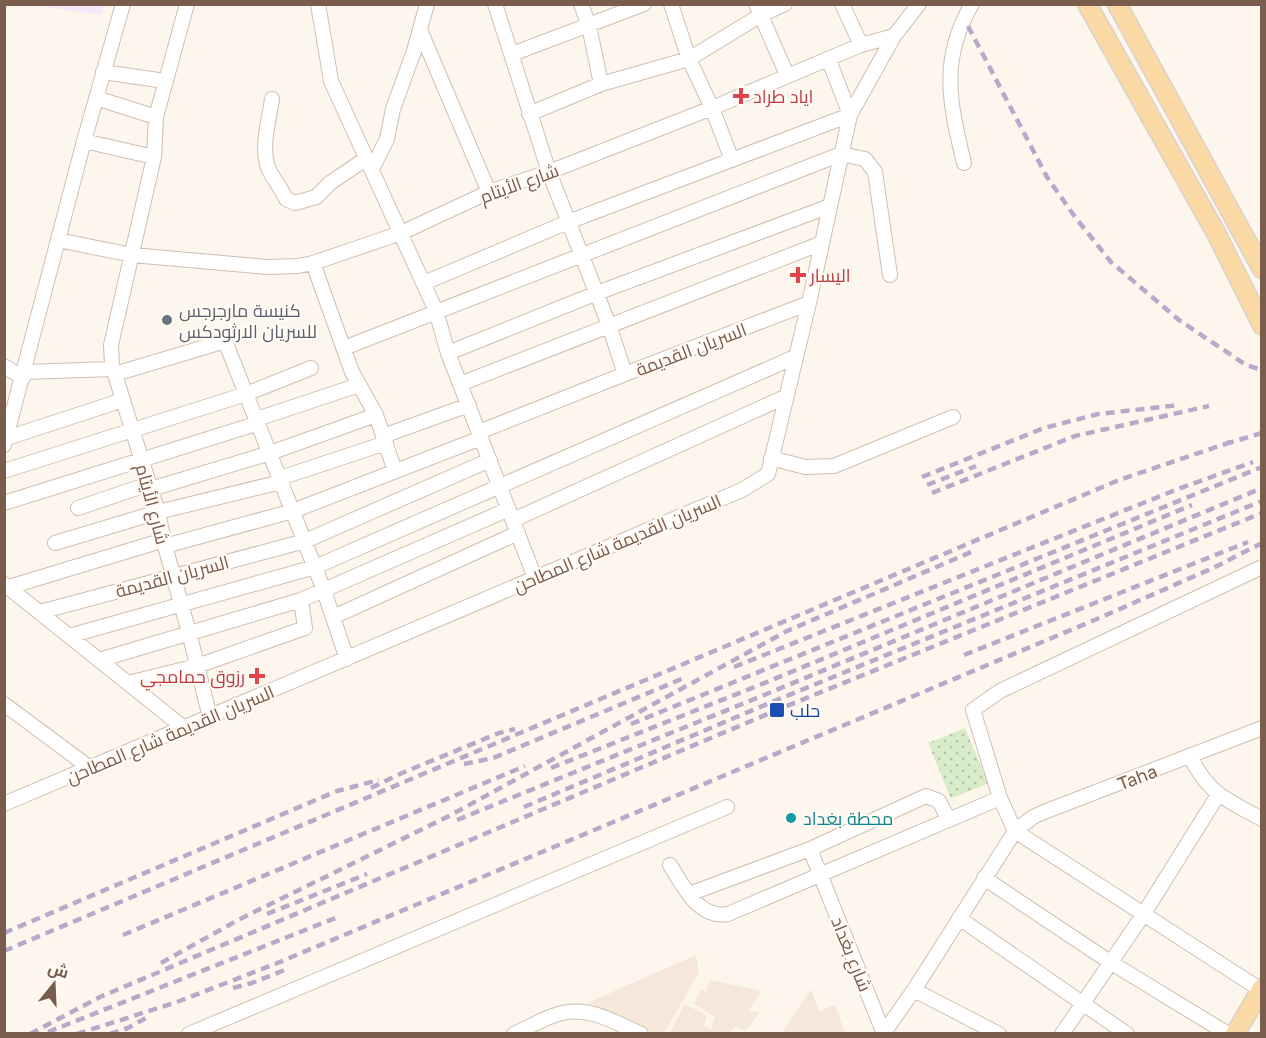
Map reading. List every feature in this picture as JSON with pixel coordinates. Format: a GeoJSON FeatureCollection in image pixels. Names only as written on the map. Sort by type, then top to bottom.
{"type":"FeatureCollection","features":[{"type":"Feature","properties":{"kind":"main road"},"geometry":{"type":"LineString","coordinates":[[1087,4],[1216,233],[1262,325]]}},
{"type":"Feature","properties":{"kind":"main road"},"geometry":{"type":"LineString","coordinates":[[1117,4],[1262,269]]}},
{"type":"Feature","properties":{"kind":"main road"},"geometry":{"type":"LineString","coordinates":[[1235,1034],[1261,989]]}},
{"type":"Feature","properties":{"kind":"street"},"geometry":{"type":"LineString","coordinates":[[6,442],[84,141],[123,4]]}},
{"type":"Feature","properties":{"kind":"street","name":"شارع الأيتام"},"geometry":{"type":"LineString","coordinates":[[187,4],[156,117],[153,157],[111,345],[114,371],[158,512],[210,718]]}},
{"type":"Feature","properties":{"kind":"street"},"geometry":{"type":"LineString","coordinates":[[318,4],[331,81],[436,311],[448,353],[535,578]]}},
{"type":"Feature","properties":{"kind":"street"},"geometry":{"type":"LineString","coordinates":[[272,99],[265,154],[269,171],[282,188],[286,199],[295,203],[316,197],[330,183],[369,164],[387,139],[393,109],[427,4]]}},
{"type":"Feature","properties":{"kind":"street","name":"السريان القديمة"},"geometry":{"type":"LineString","coordinates":[[495,4],[549,172],[626,374]]}},
{"type":"Feature","properties":{"kind":"street"},"geometry":{"type":"LineString","coordinates":[[581,4],[589,26],[600,84]]}},
{"type":"Feature","properties":{"kind":"street"},"geometry":{"type":"LineString","coordinates":[[512,54],[644,4]]}},
{"type":"Feature","properties":{"kind":"street"},"geometry":{"type":"LineString","coordinates":[[671,4],[689,59],[712,108],[732,160]]}},
{"type":"Feature","properties":{"kind":"street"},"geometry":{"type":"LineString","coordinates":[[529,114],[600,84],[689,59],[759,10],[785,4]]}},
{"type":"Feature","properties":{"kind":"street"},"geometry":{"type":"LineString","coordinates":[[842,4],[861,45]]}},
{"type":"Feature","properties":{"kind":"street","name":"السريان القديمة شارع المطاحن"},"geometry":{"type":"LineString","coordinates":[[4,804],[742,489],[768,474],[809,303],[850,115],[894,36],[919,4]]}},
{"type":"Feature","properties":{"kind":"street"},"geometry":{"type":"LineString","coordinates":[[964,163],[951,106],[950,74],[955,42],[972,4]]}},
{"type":"Feature","properties":{"kind":"street"},"geometry":{"type":"LineString","coordinates":[[759,10],[787,75]]}},
{"type":"Feature","properties":{"kind":"street"},"geometry":{"type":"LineString","coordinates":[[420,30],[489,192]]}},
{"type":"Feature","properties":{"kind":"street","name":"شارع الأيتام"},"geometry":{"type":"LineString","coordinates":[[58,240],[132,255],[268,267],[291,267],[313,263],[401,233],[489,192],[549,172],[712,108],[861,45],[894,36]]}},
{"type":"Feature","properties":{"kind":"street"},"geometry":{"type":"LineString","coordinates":[[424,283],[568,222],[850,115],[829,60]]}},
{"type":"Feature","properties":{"kind":"street"},"geometry":{"type":"LineString","coordinates":[[104,72],[165,81]]}},
{"type":"Feature","properties":{"kind":"street"},"geometry":{"type":"LineString","coordinates":[[96,98],[156,117]]}},
{"type":"Feature","properties":{"kind":"street"},"geometry":{"type":"LineString","coordinates":[[84,141],[153,157]]}},
{"type":"Feature","properties":{"kind":"street"},"geometry":{"type":"LineString","coordinates":[[344,348],[841,153],[865,159],[875,172],[890,275]]}},
{"type":"Feature","properties":{"kind":"street"},"geometry":{"type":"LineString","coordinates":[[448,353],[597,293],[830,207]]}},
{"type":"Feature","properties":{"kind":"street"},"geometry":{"type":"LineString","coordinates":[[460,384],[822,243]]}},
{"type":"Feature","properties":{"kind":"street"},"geometry":{"type":"LineString","coordinates":[[313,263],[359,385],[376,415],[395,471]]}},
{"type":"Feature","properties":{"kind":"street","name":"السريان القديمة"},"geometry":{"type":"LineString","coordinates":[[7,585],[293,511],[395,471],[626,374],[809,303]]}},
{"type":"Feature","properties":{"kind":"street"},"geometry":{"type":"LineString","coordinates":[[4,366],[23,375],[114,371],[225,341],[315,567],[347,659]]}},
{"type":"Feature","properties":{"kind":"street","name":"السريان القديمة"},"geometry":{"type":"LineString","coordinates":[[69,636],[315,567],[795,357]]}},
{"type":"Feature","properties":{"kind":"street"},"geometry":{"type":"LineString","coordinates":[[4,471],[246,394],[311,368]]}},
{"type":"Feature","properties":{"kind":"street"},"geometry":{"type":"LineString","coordinates":[[4,503],[259,424],[359,385]]}},
{"type":"Feature","properties":{"kind":"street"},"geometry":{"type":"LineString","coordinates":[[333,617],[513,521],[785,397]]}},
{"type":"Feature","properties":{"kind":"street"},"geometry":{"type":"LineString","coordinates":[[6,442],[123,400]]}},
{"type":"Feature","properties":{"kind":"street"},"geometry":{"type":"LineString","coordinates":[[55,543],[158,512],[281,480],[469,405]]}},
{"type":"Feature","properties":{"kind":"street"},"geometry":{"type":"LineString","coordinates":[[78,508],[270,453],[376,415]]}},
{"type":"Feature","properties":{"kind":"street"},"geometry":{"type":"LineString","coordinates":[[771,458],[805,467],[834,465],[953,417]]}},
{"type":"Feature","properties":{"kind":"street","name":"السريان القديمة"},"geometry":{"type":"LineString","coordinates":[[40,612],[304,541],[490,460]]}},
{"type":"Feature","properties":{"kind":"street"},"geometry":{"type":"LineString","coordinates":[[99,660],[301,600],[513,521]]}},
{"type":"Feature","properties":{"kind":"street"},"geometry":{"type":"LineString","coordinates":[[1261,989],[1015,831],[1000,798],[973,710],[1000,691],[1262,567]]}},
{"type":"Feature","properties":{"kind":"street"},"geometry":{"type":"LineString","coordinates":[[7,585],[184,728]]}},
{"type":"Feature","properties":{"kind":"street"},"geometry":{"type":"LineString","coordinates":[[128,683],[197,666],[305,628],[301,600]]}},
{"type":"Feature","properties":{"kind":"street"},"geometry":{"type":"LineString","coordinates":[[4,704],[90,768]]}},
{"type":"Feature","properties":{"kind":"street","name":"Taha"},"geometry":{"type":"LineString","coordinates":[[1015,831],[1033,817],[1044,812],[1262,728]]}},
{"type":"Feature","properties":{"kind":"street"},"geometry":{"type":"LineString","coordinates":[[1190,756],[1200,776],[1218,795],[1262,819]]}},
{"type":"Feature","properties":{"kind":"street"},"geometry":{"type":"LineString","coordinates":[[1062,1034],[1143,915],[1218,795]]}},
{"type":"Feature","properties":{"kind":"street"},"geometry":{"type":"LineString","coordinates":[[688,894],[810,849],[926,796],[939,801],[949,820]]}},
{"type":"Feature","properties":{"kind":"street"},"geometry":{"type":"LineString","coordinates":[[670,865],[688,894],[699,906],[708,913],[728,914],[1000,798]]}},
{"type":"Feature","properties":{"kind":"street"},"geometry":{"type":"LineString","coordinates":[[189,1034],[727,807]]}},
{"type":"Feature","properties":{"kind":"street"},"geometry":{"type":"LineString","coordinates":[[884,1033],[1015,831]]}},
{"type":"Feature","properties":{"kind":"street","name":"شارع بغداد"},"geometry":{"type":"LineString","coordinates":[[810,849],[884,1033]]}},
{"type":"Feature","properties":{"kind":"street"},"geometry":{"type":"LineString","coordinates":[[984,878],[1110,962],[1228,1034]]}},
{"type":"Feature","properties":{"kind":"street"},"geometry":{"type":"LineString","coordinates":[[959,918],[1127,1034]]}},
{"type":"Feature","properties":{"kind":"street"},"geometry":{"type":"LineString","coordinates":[[914,990],[999,1034]]}},
{"type":"Feature","properties":{"kind":"street"},"geometry":{"type":"LineString","coordinates":[[514,1034],[554,1015],[577,1011],[600,1016],[641,1034]]}},
{"type":"Feature","properties":{"kind":"shaded area"},"geometry":{"type":"Polygon","coordinates":[[[31,5],[104,5],[101,15],[31,5]]]}},
{"type":"Feature","properties":{"kind":"shaded area"},"geometry":{"type":"Polygon","coordinates":[[[696,955],[699,973],[664,1033],[650,1033],[587,1003],[696,955]]]}},
{"type":"Feature","properties":{"kind":"shaded area"},"geometry":{"type":"Polygon","coordinates":[[[710,980],[762,991],[748,1011],[760,1012],[746,1031],[735,1027],[730,1033],[670,1033],[684,1004],[707,1015],[704,1026],[711,1029],[715,1017],[694,1004],[701,989],[706,992],[710,980]]]}},
{"type":"Feature","properties":{"kind":"shaded area"},"geometry":{"type":"Polygon","coordinates":[[[811,989],[819,1011],[835,1005],[845,1033],[785,1033],[784,1029],[811,989]]]}},
{"type":"Feature","properties":{"kind":"green space"},"geometry":{"type":"Polygon","coordinates":[[[965,728],[988,783],[951,799],[928,743],[965,728]]]}},
{"type":"Feature","properties":{"kind":"railway"},"geometry":{"type":"LineString","coordinates":[[968,26],[1047,177],[1111,262],[1179,320],[1246,365],[1262,370]]}},
{"type":"Feature","properties":{"kind":"railway"},"geometry":{"type":"LineString","coordinates":[[922,477],[1044,428],[1098,414],[1180,405]]}},
{"type":"Feature","properties":{"kind":"railway"},"geometry":{"type":"LineString","coordinates":[[932,493],[1075,436],[1209,406]]}},
{"type":"Feature","properties":{"kind":"railway"},"geometry":{"type":"LineString","coordinates":[[1225,444],[1262,433]]}},
{"type":"Feature","properties":{"kind":"railway"},"geometry":{"type":"LineString","coordinates":[[4,951],[1119,480],[1231,442]]}},
{"type":"Feature","properties":{"kind":"railway"},"geometry":{"type":"LineString","coordinates":[[734,667],[1178,489],[1253,462]]}},
{"type":"Feature","properties":{"kind":"railway"},"geometry":{"type":"LineString","coordinates":[[927,485],[976,466]]}},
{"type":"Feature","properties":{"kind":"railway"},"geometry":{"type":"LineString","coordinates":[[631,724],[1262,467]]}},
{"type":"Feature","properties":{"kind":"railway"},"geometry":{"type":"LineString","coordinates":[[457,820],[1262,488]]}},
{"type":"Feature","properties":{"kind":"railway"},"geometry":{"type":"LineString","coordinates":[[524,807],[772,702],[1262,501]]}},
{"type":"Feature","properties":{"kind":"railway"},"geometry":{"type":"LineString","coordinates":[[551,768],[767,682],[1192,505]]}},
{"type":"Feature","properties":{"kind":"railway"},"geometry":{"type":"LineString","coordinates":[[30,1034],[100,997],[777,710],[1262,513]]}},
{"type":"Feature","properties":{"kind":"railway"},"geometry":{"type":"LineString","coordinates":[[964,655],[1248,542]]}},
{"type":"Feature","properties":{"kind":"railway"},"geometry":{"type":"LineString","coordinates":[[77,1034],[177,1002],[275,964],[1097,619],[1213,568],[1262,543]]}},
{"type":"Feature","properties":{"kind":"railway"},"geometry":{"type":"LineString","coordinates":[[161,963],[240,919],[449,816],[787,631],[976,550]]}},
{"type":"Feature","properties":{"kind":"railway"},"geometry":{"type":"LineString","coordinates":[[464,764],[493,758],[684,678]]}},
{"type":"Feature","properties":{"kind":"railway"},"geometry":{"type":"LineString","coordinates":[[371,788],[499,733],[515,729]]}},
{"type":"Feature","properties":{"kind":"railway"},"geometry":{"type":"LineString","coordinates":[[123,935],[525,766]]}},
{"type":"Feature","properties":{"kind":"railway"},"geometry":{"type":"LineString","coordinates":[[4,933],[337,791],[379,780]]}},
{"type":"Feature","properties":{"kind":"railway"},"geometry":{"type":"LineString","coordinates":[[267,914],[367,874]]}},
{"type":"Feature","properties":{"kind":"railway"},"geometry":{"type":"LineString","coordinates":[[48,1032],[338,917]]}},
{"type":"Feature","properties":{"kind":"railway"},"geometry":{"type":"LineString","coordinates":[[233,988],[287,969]]}},
{"type":"Feature","properties":{"kind":"railway"},"geometry":{"type":"LineString","coordinates":[[110,1034],[128,1028],[146,1018]]}},
{"type":"Feature","properties":{"kind":"place","name":"اياد طراد"},"geometry":{"type":"Point","coordinates":[741,96]}},
{"type":"Feature","properties":{"kind":"place","name":"اليسار"},"geometry":{"type":"Point","coordinates":[798,275]}},
{"type":"Feature","properties":{"kind":"place","name":"كنيسة مارجرجس للسريان الارثودكس"},"geometry":{"type":"Point","coordinates":[167,320]}},
{"type":"Feature","properties":{"kind":"place","name":"رزوق حمامجي"},"geometry":{"type":"Point","coordinates":[257,676]}},
{"type":"Feature","properties":{"kind":"place","name":"حلب"},"geometry":{"type":"Point","coordinates":[777,710]}},
{"type":"Feature","properties":{"kind":"place","name":"محطة بغداد"},"geometry":{"type":"Point","coordinates":[791,818]}}]}
